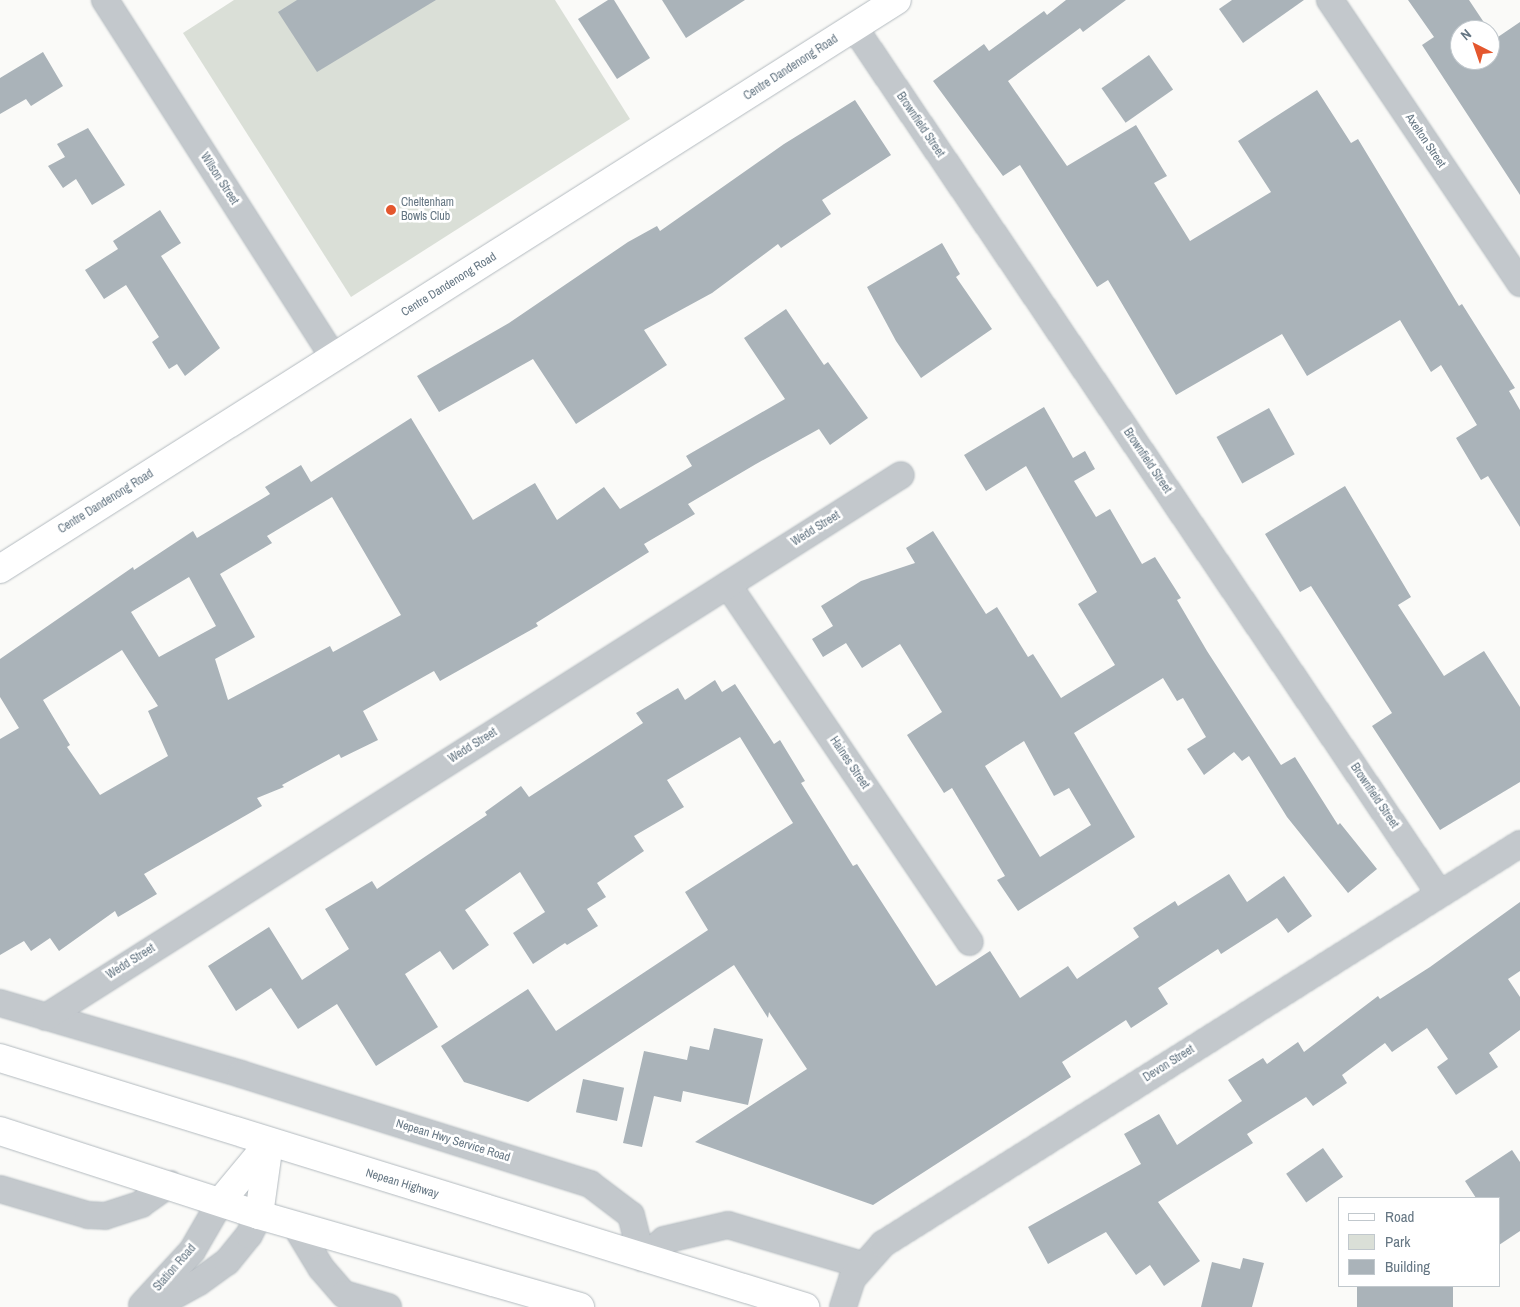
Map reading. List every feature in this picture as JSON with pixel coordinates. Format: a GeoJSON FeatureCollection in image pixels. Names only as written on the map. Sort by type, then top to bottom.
{"type":"FeatureCollection","features":[{"type":"Feature","properties":{"kind":"main road","name":"Centre Dandenong Road"},"geometry":{"type":"LineString","coordinates":[[0,569],[897,0]]}},
{"type":"Feature","properties":{"kind":"main road","name":"Nepean Highway"},"geometry":{"type":"LineString","coordinates":[[0,1058],[269,1143],[804,1307]]}},
{"type":"Feature","properties":{"kind":"main road"},"geometry":{"type":"LineString","coordinates":[[0,1131],[170,1184],[259,1215],[296,1224],[580,1307]]}},
{"type":"Feature","properties":{"kind":"main road"},"geometry":{"type":"LineString","coordinates":[[222,1201],[269,1143]]}},
{"type":"Feature","properties":{"kind":"main road"},"geometry":{"type":"LineString","coordinates":[[259,1215],[269,1143]]}},
{"type":"Feature","properties":{"kind":"street","name":"Wilson Street"},"geometry":{"type":"LineString","coordinates":[[105,0],[334,358]]}},
{"type":"Feature","properties":{"kind":"street","name":"Axelton Street"},"geometry":{"type":"LineString","coordinates":[[1330,0],[1520,283]]}},
{"type":"Feature","properties":{"kind":"street","name":"Brownfield Street"},"geometry":{"type":"LineString","coordinates":[[854,27],[1440,894]]}},
{"type":"Feature","properties":{"kind":"street","name":"Wedd Street"},"geometry":{"type":"LineString","coordinates":[[46,1017],[901,475]]}},
{"type":"Feature","properties":{"kind":"street","name":"Haines Street"},"geometry":{"type":"LineString","coordinates":[[728,585],[970,942]]}},
{"type":"Feature","properties":{"kind":"street","name":"Devon Street"},"geometry":{"type":"LineString","coordinates":[[843,1307],[847,1287],[862,1265],[879,1247],[1520,844]]}},
{"type":"Feature","properties":{"kind":"street","name":"Nepean Hwy Service Road"},"geometry":{"type":"LineString","coordinates":[[0,1003],[241,1074],[590,1184],[631,1215],[642,1258]]}},
{"type":"Feature","properties":{"kind":"street"},"geometry":{"type":"LineString","coordinates":[[0,1189],[88,1215],[105,1216],[142,1204],[170,1184]]}},
{"type":"Feature","properties":{"kind":"street","name":"Station Road"},"geometry":{"type":"LineString","coordinates":[[152,1305],[192,1251],[222,1201]]}},
{"type":"Feature","properties":{"kind":"street","name":"Station Road"},"geometry":{"type":"LineString","coordinates":[[152,1305],[227,1262],[249,1235],[259,1215]]}},
{"type":"Feature","properties":{"kind":"street"},"geometry":{"type":"LineString","coordinates":[[296,1224],[321,1268],[344,1294],[388,1307]]}},
{"type":"Feature","properties":{"kind":"street"},"geometry":{"type":"LineString","coordinates":[[642,1258],[664,1240],[728,1225],[862,1265]]}},
{"type":"Feature","properties":{"kind":"green space","name":"Cheltenham Bowls Club"},"geometry":{"type":"Polygon","coordinates":[[[234,0],[555,0],[630,119],[351,297],[183,33],[234,0]]]}},
{"type":"Feature","properties":{"kind":"building"},"geometry":{"type":"Polygon","coordinates":[[[297,0],[436,0],[317,72],[278,12],[297,0]]]}},
{"type":"Feature","properties":{"kind":"building"},"geometry":{"type":"Polygon","coordinates":[[[608,0],[614,0],[650,58],[617,79],[578,19],[608,0]]]}},
{"type":"Feature","properties":{"kind":"building"},"geometry":{"type":"Polygon","coordinates":[[[662,0],[745,0],[686,38],[662,0]]]}},
{"type":"Feature","properties":{"kind":"building"},"geometry":{"type":"Polygon","coordinates":[[[1066,0],[1126,0],[1083,32],[1080,28],[1008,81],[1067,166],[1136,125],[1167,176],[1154,183],[1190,241],[1271,192],[1238,141],[1317,90],[1351,143],[1358,139],[1459,306],[1462,304],[1515,388],[1509,391],[1520,410],[1520,527],[1488,476],[1481,480],[1456,438],[1477,425],[1441,365],[1431,372],[1400,320],[1307,376],[1282,334],[1176,395],[1108,280],[1097,287],[1020,165],[1003,176],[933,81],[984,44],[989,51],[1044,11],[1047,15],[1066,0]]]}},
{"type":"Feature","properties":{"kind":"building"},"geometry":{"type":"Polygon","coordinates":[[[1232,0],[1304,0],[1243,43],[1219,9],[1232,0]]]}},
{"type":"Feature","properties":{"kind":"building"},"geometry":{"type":"Polygon","coordinates":[[[1408,0],[1469,0],[1482,20],[1450,20],[1450,70],[1500,70],[1500,36],[1520,22],[1520,195],[1422,45],[1434,37],[1408,0]]]}},
{"type":"Feature","properties":{"kind":"building"},"geometry":{"type":"Polygon","coordinates":[[[43,52],[63,86],[31,106],[26,99],[0,114],[0,78],[43,52]]]}},
{"type":"Feature","properties":{"kind":"building"},"geometry":{"type":"Polygon","coordinates":[[[1149,55],[1173,89],[1126,123],[1101,88],[1149,55]]]}},
{"type":"Feature","properties":{"kind":"building"},"geometry":{"type":"Polygon","coordinates":[[[855,100],[891,155],[822,200],[831,214],[781,248],[778,244],[712,293],[644,330],[667,365],[576,424],[533,359],[439,412],[417,376],[509,323],[628,242],[657,226],[660,231],[784,144],[855,100]]]}},
{"type":"Feature","properties":{"kind":"building"},"geometry":{"type":"Polygon","coordinates":[[[88,128],[125,185],[92,205],[76,179],[63,188],[48,166],[65,157],[57,144],[88,128]]]}},
{"type":"Feature","properties":{"kind":"building"},"geometry":{"type":"Polygon","coordinates":[[[160,210],[181,243],[161,256],[220,348],[185,376],[177,364],[169,369],[152,342],[159,337],[126,285],[104,299],[85,270],[118,249],[113,241],[160,210]]]}},
{"type":"Feature","properties":{"kind":"building"},"geometry":{"type":"Polygon","coordinates":[[[942,243],[960,274],[956,277],[992,329],[921,378],[896,341],[867,287],[942,243]]]}},
{"type":"Feature","properties":{"kind":"building"},"geometry":{"type":"Polygon","coordinates":[[[786,309],[824,365],[828,362],[868,418],[830,445],[819,429],[756,464],[688,504],[695,514],[644,544],[649,552],[536,623],[538,626],[440,681],[434,671],[363,711],[378,740],[341,758],[339,754],[282,785],[284,787],[257,798],[262,806],[144,874],[157,894],[118,917],[115,911],[59,951],[50,938],[31,951],[24,941],[0,955],[0,739],[19,728],[0,697],[0,659],[133,567],[134,570],[193,531],[197,538],[270,494],[265,487],[301,465],[311,482],[411,418],[473,520],[535,483],[557,520],[604,487],[620,509],[692,466],[686,456],[785,399],[744,338],[786,309]],[[332,497],[267,536],[272,543],[220,574],[255,637],[215,659],[228,700],[330,646],[333,652],[401,615],[332,497]],[[189,577],[131,612],[159,657],[216,626],[189,577]],[[122,650],[43,700],[70,745],[67,747],[100,795],[168,756],[148,711],[158,706],[122,650]]]}},
{"type":"Feature","properties":{"kind":"building"},"geometry":{"type":"Polygon","coordinates":[[[1044,407],[1073,458],[1085,451],[1095,469],[1074,481],[1096,517],[1110,509],[1142,564],[1155,557],[1181,598],[1177,600],[1207,651],[1281,765],[1295,757],[1338,825],[1340,823],[1377,869],[1348,893],[1287,817],[1249,756],[1242,761],[1234,752],[1204,775],[1187,749],[1206,737],[1183,698],[1177,701],[1163,678],[1074,733],[1135,837],[1018,911],[997,880],[1005,876],[952,788],[944,793],[907,735],[942,712],[900,644],[862,668],[846,643],[823,657],[812,639],[833,626],[821,606],[861,581],[915,563],[906,548],[933,531],[986,614],[997,607],[1028,657],[1033,654],[1061,698],[1115,665],[1078,604],[1097,592],[1026,466],[986,491],[964,455],[1044,407]],[[1024,741],[985,766],[1040,857],[1091,825],[1069,788],[1054,796],[1024,741]]]}},
{"type":"Feature","properties":{"kind":"building"},"geometry":{"type":"Polygon","coordinates":[[[1269,408],[1295,454],[1242,483],[1217,437],[1269,408]]]}},
{"type":"Feature","properties":{"kind":"building"},"geometry":{"type":"Polygon","coordinates":[[[1345,486],[1411,597],[1398,605],[1444,676],[1484,651],[1520,707],[1520,782],[1440,830],[1372,726],[1392,713],[1311,586],[1300,592],[1265,534],[1345,486]]]}},
{"type":"Feature","properties":{"kind":"building"},"geometry":{"type":"Polygon","coordinates":[[[715,680],[722,692],[735,684],[774,744],[780,740],[805,781],[801,783],[853,866],[857,864],[936,986],[990,951],[1020,998],[1068,966],[1077,979],[1139,937],[1133,928],[1175,901],[1178,906],[1229,874],[1247,902],[1284,876],[1312,916],[1288,933],[1277,918],[1221,954],[1218,949],[1158,988],[1168,1004],[1131,1028],[1126,1020],[1062,1062],[1071,1077],[873,1205],[695,1142],[807,1069],[769,1012],[768,1018],[734,965],[528,1102],[464,1082],[441,1046],[528,989],[556,1031],[708,930],[685,892],[793,823],[740,737],[667,780],[684,807],[634,836],[644,851],[597,883],[606,897],[587,909],[598,926],[567,945],[565,943],[533,964],[513,933],[545,912],[520,872],[465,910],[489,945],[453,970],[440,951],[405,974],[438,1027],[376,1066],[337,1004],[298,1029],[271,988],[236,1011],[208,966],[269,927],[302,980],[349,949],[325,909],[372,881],[377,889],[487,815],[485,812],[521,786],[529,797],[643,723],[636,713],[678,688],[685,700],[715,680]]]}},
{"type":"Feature","properties":{"kind":"building"},"geometry":{"type":"Polygon","coordinates":[[[1520,902],[1520,971],[1508,979],[1520,997],[1520,1030],[1489,1053],[1498,1067],[1456,1095],[1437,1067],[1448,1059],[1427,1028],[1392,1052],[1385,1043],[1342,1075],[1347,1083],[1313,1106],[1306,1097],[1247,1134],[1253,1143],[1158,1202],[1200,1261],[1164,1286],[1150,1265],[1136,1275],[1106,1232],[1048,1264],[1028,1227],[1141,1164],[1124,1134],[1159,1114],[1177,1145],[1242,1101],[1228,1080],[1263,1058],[1267,1064],[1298,1042],[1304,1052],[1378,996],[1380,999],[1430,967],[1520,902]]]}},
{"type":"Feature","properties":{"kind":"building"},"geometry":{"type":"Polygon","coordinates":[[[714,1028],[763,1039],[748,1105],[683,1091],[681,1102],[654,1096],[642,1147],[623,1143],[644,1051],[687,1060],[690,1046],[709,1050],[714,1028]]]}},
{"type":"Feature","properties":{"kind":"building"},"geometry":{"type":"Polygon","coordinates":[[[583,1079],[624,1088],[617,1121],[576,1112],[583,1079]]]}},
{"type":"Feature","properties":{"kind":"building"},"geometry":{"type":"Polygon","coordinates":[[[1323,1148],[1343,1177],[1306,1202],[1286,1174],[1323,1148]]]}},
{"type":"Feature","properties":{"kind":"building"},"geometry":{"type":"Polygon","coordinates":[[[1512,1150],[1520,1162],[1520,1231],[1500,1244],[1500,1197],[1475,1197],[1465,1181],[1512,1150]]]}},
{"type":"Feature","properties":{"kind":"building"},"geometry":{"type":"Polygon","coordinates":[[[1243,1258],[1264,1263],[1252,1307],[1201,1307],[1212,1262],[1240,1269],[1243,1258]]]}},
{"type":"Feature","properties":{"kind":"building"},"geometry":{"type":"Polygon","coordinates":[[[1357,1287],[1453,1287],[1453,1307],[1357,1307],[1357,1287]]]}},
{"type":"Feature","properties":{"kind":"place","name":"Cheltenham Bowls Club"},"geometry":{"type":"Point","coordinates":[391,210]}}]}
